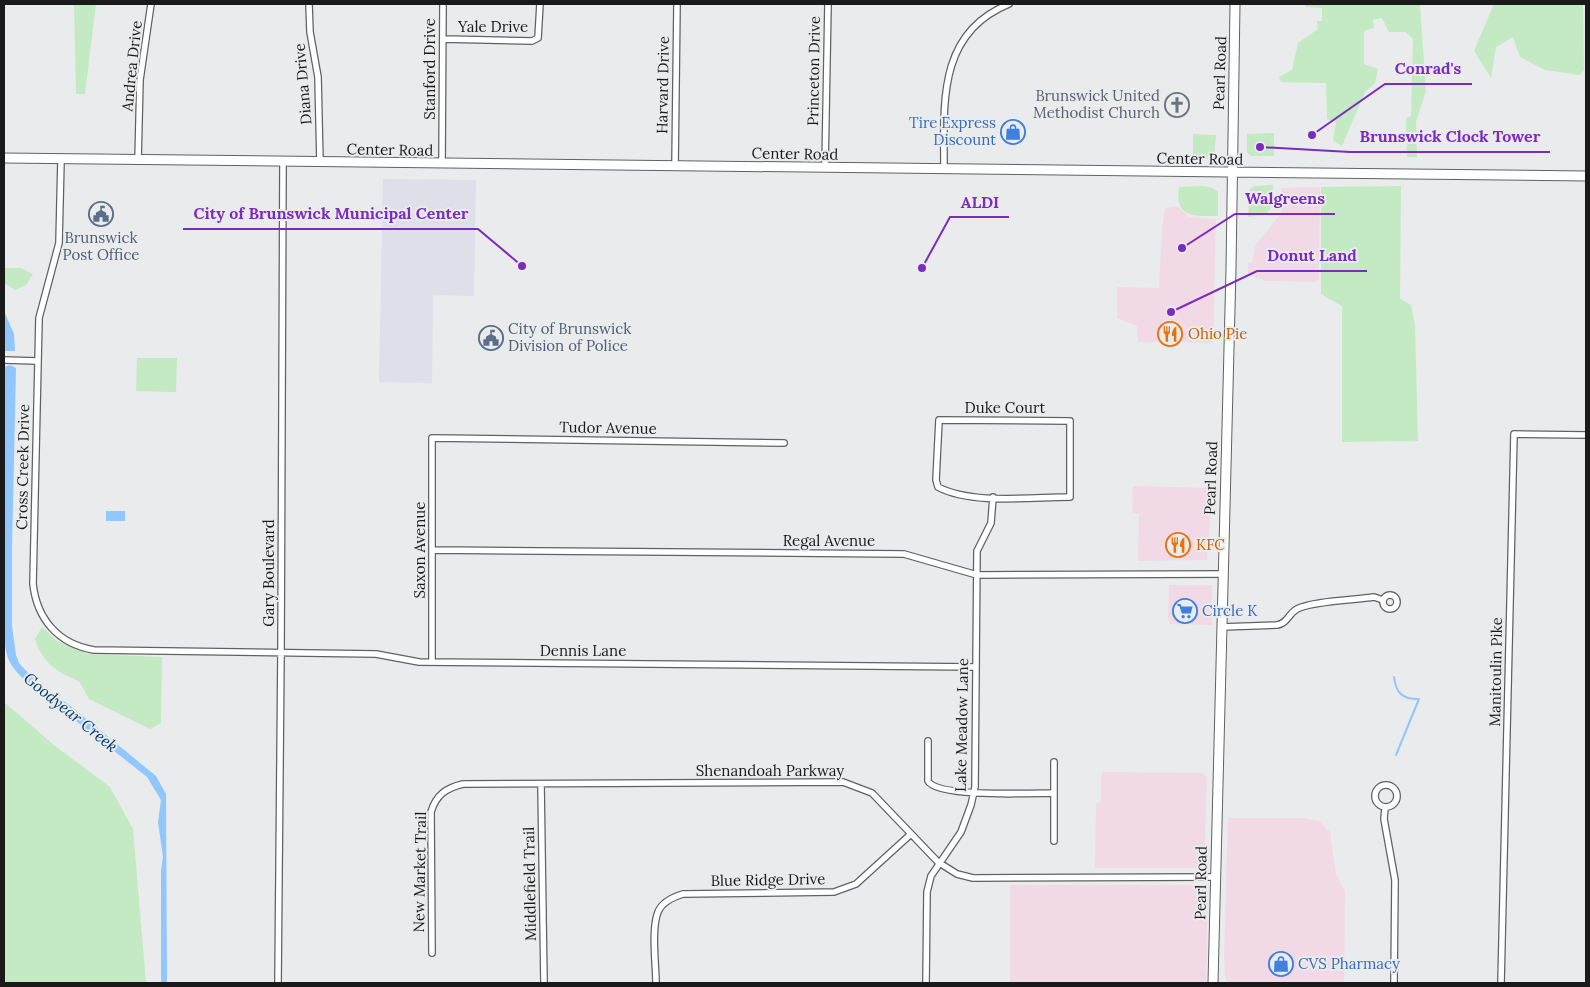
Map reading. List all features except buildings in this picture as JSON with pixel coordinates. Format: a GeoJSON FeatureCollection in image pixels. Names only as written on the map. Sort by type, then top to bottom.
{"type":"FeatureCollection","features":[{"type":"Feature","properties":{"kind":"main road","name":"Pearl Road"},"geometry":{"type":"LineString","coordinates":[[1213,983],[1235,4]]}},
{"type":"Feature","properties":{"kind":"main road","name":"Center Road"},"geometry":{"type":"LineString","coordinates":[[4,158],[1586,176]]}},
{"type":"Feature","properties":{"kind":"street","name":"Andrea Drive"},"geometry":{"type":"LineString","coordinates":[[138,161],[140,80],[151,4]]}},
{"type":"Feature","properties":{"kind":"street","name":"Diana Drive"},"geometry":{"type":"LineString","coordinates":[[309,4],[310,32],[318,77],[320,163]]}},
{"type":"Feature","properties":{"kind":"street","name":"Stanford Drive"},"geometry":{"type":"LineString","coordinates":[[442,164],[443,4]]}},
{"type":"Feature","properties":{"kind":"street","name":"Yale Drive"},"geometry":{"type":"LineString","coordinates":[[443,39],[532,41],[538,38],[540,33],[540,4]]}},
{"type":"Feature","properties":{"kind":"street","name":"Harvard Drive"},"geometry":{"type":"LineString","coordinates":[[675,166],[677,4]]}},
{"type":"Feature","properties":{"kind":"street","name":"Princeton Drive"},"geometry":{"type":"LineString","coordinates":[[825,168],[828,4]]}},
{"type":"Feature","properties":{"kind":"street"},"geometry":{"type":"LineString","coordinates":[[944,169],[945,95],[954,56],[972,26],[1009,4]]}},
{"type":"Feature","properties":{"kind":"street","name":"Cross Creek Drive"},"geometry":{"type":"LineString","coordinates":[[61,160],[59,243],[38,318],[35,598],[42,618],[54,632],[74,645],[84,648],[190,651]]}},
{"type":"Feature","properties":{"kind":"street","name":"Gary Boulevard"},"geometry":{"type":"LineString","coordinates":[[278,983],[282,652],[283,162]]}},
{"type":"Feature","properties":{"kind":"street"},"geometry":{"type":"LineString","coordinates":[[4,360],[37,361]]}},
{"type":"Feature","properties":{"kind":"street","name":"Duke Court"},"geometry":{"type":"LineString","coordinates":[[939,420],[1070,420],[1070,496],[992,497],[946,492],[938,487],[936,480],[939,420]]}},
{"type":"Feature","properties":{"kind":"street","name":"Manitoulin Pike"},"geometry":{"type":"LineString","coordinates":[[1501,983],[1514,434],[1586,435]]}},
{"type":"Feature","properties":{"kind":"street","name":"Tudor Avenue"},"geometry":{"type":"LineString","coordinates":[[432,438],[784,443]]}},
{"type":"Feature","properties":{"kind":"street","name":"Saxon Avenue"},"geometry":{"type":"LineString","coordinates":[[432,438],[432,662]]}},
{"type":"Feature","properties":{"kind":"street","name":"Lake Meadow Lane"},"geometry":{"type":"LineString","coordinates":[[926,983],[927,892],[931,876],[938,862],[961,832],[974,793],[977,550],[991,523],[992,497]]}},
{"type":"Feature","properties":{"kind":"street","name":"Regal Avenue"},"geometry":{"type":"LineString","coordinates":[[432,550],[904,554],[977,575],[1222,574]]}},
{"type":"Feature","properties":{"kind":"street"},"geometry":{"type":"LineString","coordinates":[[1221,627],[1277,626],[1285,623],[1292,613],[1303,607],[1374,597],[1383,600]]}},
{"type":"Feature","properties":{"kind":"street","name":"Dennis Lane"},"geometry":{"type":"LineString","coordinates":[[190,651],[376,654],[419,662],[976,667]]}},
{"type":"Feature","properties":{"kind":"street"},"geometry":{"type":"LineString","coordinates":[[928,741],[928,781],[930,785],[938,788],[974,793],[1054,793]]}},
{"type":"Feature","properties":{"kind":"street"},"geometry":{"type":"LineString","coordinates":[[1054,762],[1054,841]]}},
{"type":"Feature","properties":{"kind":"street","name":"Shenandoah Parkway"},"geometry":{"type":"LineString","coordinates":[[442,793],[450,787],[463,784],[843,782],[872,793],[938,862],[957,874],[973,878],[1215,877]]}},
{"type":"Feature","properties":{"kind":"street","name":"Middlefield Trail"},"geometry":{"type":"LineString","coordinates":[[541,785],[544,983]]}},
{"type":"Feature","properties":{"kind":"street","name":"New Market Trail"},"geometry":{"type":"LineString","coordinates":[[432,953],[431,812],[434,802],[442,793]]}},
{"type":"Feature","properties":{"kind":"street"},"geometry":{"type":"LineString","coordinates":[[1385,806],[1384,818],[1395,880],[1394,983]]}},
{"type":"Feature","properties":{"kind":"street","name":"Blue Ridge Drive"},"geometry":{"type":"LineString","coordinates":[[656,983],[656,925],[658,912],[666,902],[683,894],[834,892],[856,884],[911,834]]}},
{"type":"Feature","properties":{"kind":"shaded area"},"geometry":{"type":"Polygon","coordinates":[[[383,179],[476,180],[474,296],[433,295],[432,383],[379,382],[383,179]]]}},
{"type":"Feature","properties":{"kind":"shaded area"},"geometry":{"type":"Polygon","coordinates":[[[1320,187],[1319,280],[1315,282],[1265,281],[1248,274],[1248,263],[1252,262],[1255,246],[1281,213],[1281,188],[1320,187]]]}},
{"type":"Feature","properties":{"kind":"shaded area"},"geometry":{"type":"Polygon","coordinates":[[[1178,206],[1188,217],[1216,219],[1213,343],[1138,342],[1137,326],[1117,318],[1117,287],[1159,288],[1162,227],[1165,208],[1178,206]]]}},
{"type":"Feature","properties":{"kind":"shaded area"},"geometry":{"type":"Polygon","coordinates":[[[1133,486],[1212,488],[1207,560],[1138,561],[1139,514],[1132,513],[1133,486]]]}},
{"type":"Feature","properties":{"kind":"shaded area"},"geometry":{"type":"Polygon","coordinates":[[[1169,585],[1212,585],[1212,625],[1170,624],[1168,619],[1169,585]]]}},
{"type":"Feature","properties":{"kind":"shaded area"},"geometry":{"type":"Polygon","coordinates":[[[1103,772],[1202,773],[1207,777],[1204,868],[1095,868],[1096,804],[1101,802],[1101,777],[1103,772]]]}},
{"type":"Feature","properties":{"kind":"shaded area"},"geometry":{"type":"Polygon","coordinates":[[[1228,818],[1304,818],[1319,821],[1330,832],[1336,874],[1345,892],[1344,982],[1228,983],[1225,978],[1224,954],[1228,818]]]}},
{"type":"Feature","properties":{"kind":"shaded area"},"geometry":{"type":"Polygon","coordinates":[[[1010,885],[1208,885],[1206,983],[1010,983],[1010,885]]]}},
{"type":"Feature","properties":{"kind":"green space"},"geometry":{"type":"Polygon","coordinates":[[[74,4],[96,4],[85,94],[76,94],[74,4]]]}},
{"type":"Feature","properties":{"kind":"green space"},"geometry":{"type":"Polygon","coordinates":[[[1304,4],[1420,4],[1426,91],[1416,122],[1417,157],[1407,157],[1406,118],[1411,116],[1413,39],[1406,32],[1389,32],[1382,18],[1373,20],[1374,28],[1364,31],[1364,64],[1378,69],[1375,83],[1365,92],[1342,146],[1333,140],[1336,122],[1327,119],[1326,83],[1281,82],[1279,77],[1292,70],[1298,43],[1318,29],[1317,21],[1322,21],[1322,8],[1306,7],[1304,4]]]}},
{"type":"Feature","properties":{"kind":"green space"},"geometry":{"type":"Polygon","coordinates":[[[1494,4],[1583,4],[1584,70],[1580,75],[1545,70],[1520,57],[1513,37],[1496,47],[1491,78],[1474,51],[1494,4]]]}},
{"type":"Feature","properties":{"kind":"green space"},"geometry":{"type":"Polygon","coordinates":[[[1274,133],[1274,156],[1252,156],[1247,153],[1247,134],[1274,133]]]}},
{"type":"Feature","properties":{"kind":"green space"},"geometry":{"type":"Polygon","coordinates":[[[1193,134],[1216,135],[1214,158],[1193,160],[1193,134]]]}},
{"type":"Feature","properties":{"kind":"green space"},"geometry":{"type":"Polygon","coordinates":[[[1273,185],[1270,210],[1264,215],[1248,217],[1250,189],[1255,186],[1273,185]]]}},
{"type":"Feature","properties":{"kind":"green space"},"geometry":{"type":"Polygon","coordinates":[[[1200,186],[1215,189],[1218,192],[1218,216],[1194,215],[1183,210],[1178,197],[1179,187],[1200,186]]]}},
{"type":"Feature","properties":{"kind":"green space"},"geometry":{"type":"Polygon","coordinates":[[[1401,186],[1400,299],[1411,305],[1415,325],[1418,441],[1342,442],[1342,306],[1321,294],[1321,187],[1401,186]]]}},
{"type":"Feature","properties":{"kind":"green space"},"geometry":{"type":"Polygon","coordinates":[[[4,268],[21,268],[33,274],[26,285],[15,290],[4,283],[4,268]]]}},
{"type":"Feature","properties":{"kind":"green space"},"geometry":{"type":"Polygon","coordinates":[[[137,358],[177,358],[176,392],[136,391],[137,358]]]}},
{"type":"Feature","properties":{"kind":"green space"},"geometry":{"type":"Polygon","coordinates":[[[42,627],[57,641],[88,654],[162,657],[161,723],[150,729],[89,699],[79,681],[51,666],[42,654],[35,639],[42,627]]]}},
{"type":"Feature","properties":{"kind":"green space"},"geometry":{"type":"Polygon","coordinates":[[[4,702],[55,746],[110,787],[133,829],[146,983],[4,983],[4,702]]]}},
{"type":"Feature","properties":{"kind":"water"},"geometry":{"type":"Polygon","coordinates":[[[4,311],[14,334],[15,351],[4,351],[4,311]]]}},
{"type":"Feature","properties":{"kind":"water","name":"Goodyear Creek"},"geometry":{"type":"Polygon","coordinates":[[[10,365],[16,368],[12,626],[16,655],[19,663],[41,687],[68,704],[156,776],[166,794],[167,983],[161,983],[161,870],[163,857],[158,822],[161,800],[147,777],[28,683],[8,659],[4,639],[4,367],[10,365]]]}},
{"type":"Feature","properties":{"kind":"water"},"geometry":{"type":"Polygon","coordinates":[[[106,511],[125,511],[125,521],[106,521],[106,511]]]}},
{"type":"Feature","properties":{"kind":"waterway"},"geometry":{"type":"LineString","coordinates":[[1394,677],[1396,687],[1401,694],[1408,698],[1418,699]]}},
{"type":"Feature","properties":{"kind":"waterway"},"geometry":{"type":"LineString","coordinates":[[1396,755],[1419,699]]}},
{"type":"Feature","properties":{"kind":"place","name":"Brunswick United Methodist Church"},"geometry":{"type":"Point","coordinates":[1177,105]}},
{"type":"Feature","properties":{"kind":"place","name":"Tire Express Discount"},"geometry":{"type":"Point","coordinates":[1013,132]}},
{"type":"Feature","properties":{"kind":"place","name":"Conrad's"},"geometry":{"type":"Point","coordinates":[1312,135]}},
{"type":"Feature","properties":{"kind":"place","name":"Brunswick Clock Tower"},"geometry":{"type":"Point","coordinates":[1260,147]}},
{"type":"Feature","properties":{"kind":"place","name":"Brunswick Post Office"},"geometry":{"type":"Point","coordinates":[101,214]}},
{"type":"Feature","properties":{"kind":"place","name":"Walgreens"},"geometry":{"type":"Point","coordinates":[1182,248]}},
{"type":"Feature","properties":{"kind":"place","name":"City of Brunswick Municipal Center"},"geometry":{"type":"Point","coordinates":[522,266]}},
{"type":"Feature","properties":{"kind":"place","name":"ALDI"},"geometry":{"type":"Point","coordinates":[922,268]}},
{"type":"Feature","properties":{"kind":"place","name":"Donut Land"},"geometry":{"type":"Point","coordinates":[1171,312]}},
{"type":"Feature","properties":{"kind":"place","name":"Ohio Pie"},"geometry":{"type":"Point","coordinates":[1170,334]}},
{"type":"Feature","properties":{"kind":"place","name":"City of Brunswick Division of Police"},"geometry":{"type":"Point","coordinates":[491,338]}},
{"type":"Feature","properties":{"kind":"place","name":"KFC"},"geometry":{"type":"Point","coordinates":[1178,545]}},
{"type":"Feature","properties":{"kind":"place","name":"Circle K"},"geometry":{"type":"Point","coordinates":[1185,611]}},
{"type":"Feature","properties":{"kind":"place","name":"CVS Pharmacy"},"geometry":{"type":"Point","coordinates":[1281,964]}}]}
